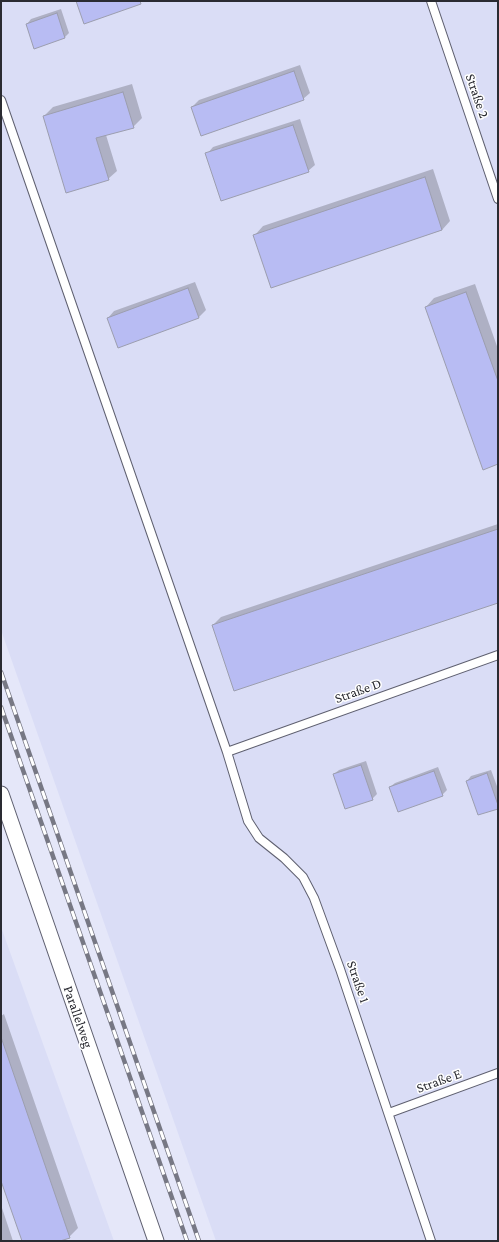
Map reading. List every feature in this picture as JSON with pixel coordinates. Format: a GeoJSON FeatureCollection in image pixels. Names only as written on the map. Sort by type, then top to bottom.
{"type":"FeatureCollection","features":[{"type":"Feature","properties":{"kind":"street","name":"Parallelweg"},"geometry":{"type":"LineString","coordinates":[[1,794],[156,1241]]}},
{"type":"Feature","properties":{"kind":"lane","name":"Straße 2"},"geometry":{"type":"LineString","coordinates":[[431,1],[498,199]]}},
{"type":"Feature","properties":{"kind":"lane","name":"Straße 1"},"geometry":{"type":"LineString","coordinates":[[1,100],[227,752],[248,821],[259,838],[284,858],[303,877],[314,898],[431,1241]]}},
{"type":"Feature","properties":{"kind":"lane","name":"Straße D"},"geometry":{"type":"LineString","coordinates":[[227,752],[498,655]]}},
{"type":"Feature","properties":{"kind":"lane","name":"Straße E"},"geometry":{"type":"LineString","coordinates":[[388,1113],[498,1073]]}},
{"type":"Feature","properties":{"kind":"shaded area"},"geometry":{"type":"Polygon","coordinates":[[[1,1],[498,1],[498,1241],[216,1241],[1,630],[1,1]]]}},
{"type":"Feature","properties":{"kind":"shaded area"},"geometry":{"type":"Polygon","coordinates":[[[1,927],[114,1241],[1,1241],[1,927]]]}},
{"type":"Feature","properties":{"kind":"building"},"geometry":{"type":"Polygon","coordinates":[[[76,1],[140,1],[141,4],[84,24],[76,1]]]}},
{"type":"Feature","properties":{"kind":"building"},"geometry":{"type":"Polygon","coordinates":[[[57,13],[65,38],[34,49],[26,24],[57,13]]]}},
{"type":"Feature","properties":{"kind":"building"},"geometry":{"type":"Polygon","coordinates":[[[294,71],[304,100],[201,136],[191,107],[294,71]]]}},
{"type":"Feature","properties":{"kind":"building"},"geometry":{"type":"Polygon","coordinates":[[[123,92],[134,128],[96,138],[109,180],[66,193],[43,116],[123,92]]]}},
{"type":"Feature","properties":{"kind":"building"},"geometry":{"type":"Polygon","coordinates":[[[293,125],[309,172],[221,201],[205,153],[293,125]]]}},
{"type":"Feature","properties":{"kind":"building"},"geometry":{"type":"Polygon","coordinates":[[[425,177],[442,230],[271,288],[253,235],[425,177]]]}},
{"type":"Feature","properties":{"kind":"building"},"geometry":{"type":"Polygon","coordinates":[[[188,288],[199,318],[118,348],[107,318],[188,288]]]}},
{"type":"Feature","properties":{"kind":"building"},"geometry":{"type":"Polygon","coordinates":[[[466,292],[498,381],[498,464],[483,470],[425,307],[466,292]]]}},
{"type":"Feature","properties":{"kind":"building"},"geometry":{"type":"Polygon","coordinates":[[[498,529],[498,603],[234,691],[212,625],[498,529]]]}},
{"type":"Feature","properties":{"kind":"building"},"geometry":{"type":"Polygon","coordinates":[[[361,765],[373,800],[345,809],[333,774],[361,765]]]}},
{"type":"Feature","properties":{"kind":"building"},"geometry":{"type":"Polygon","coordinates":[[[434,771],[443,796],[398,812],[389,787],[434,771]]]}},
{"type":"Feature","properties":{"kind":"building"},"geometry":{"type":"Polygon","coordinates":[[[487,773],[498,809],[478,815],[466,781],[487,773]]]}},
{"type":"Feature","properties":{"kind":"building"},"geometry":{"type":"Polygon","coordinates":[[[1,1037],[70,1238],[60,1241],[22,1241],[1,1181],[1,1037]]]}},
{"type":"Feature","properties":{"kind":"railway"},"geometry":{"type":"LineString","coordinates":[[1,672],[199,1241]]}},
{"type":"Feature","properties":{"kind":"railway"},"geometry":{"type":"LineString","coordinates":[[1,707],[187,1241]]}}]}
